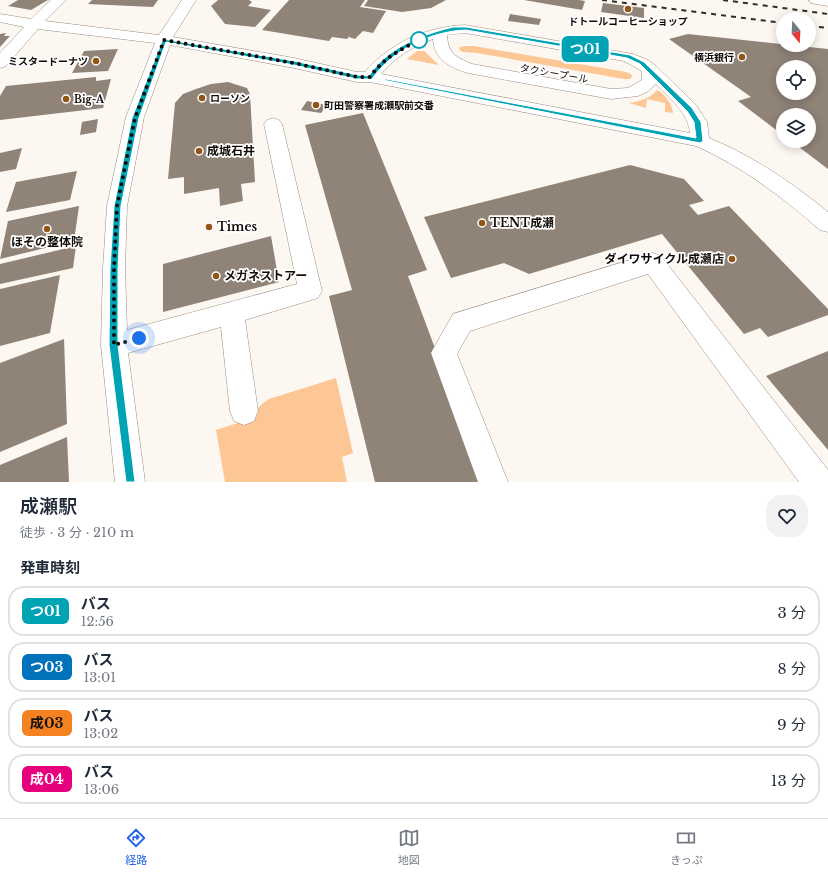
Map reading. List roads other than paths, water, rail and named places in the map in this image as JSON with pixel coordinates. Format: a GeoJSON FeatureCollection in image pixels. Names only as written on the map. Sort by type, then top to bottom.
{"type":"FeatureCollection","features":[{"type":"Feature","properties":{"kind":"street"},"geometry":{"type":"LineString","coordinates":[[0,63],[34,24],[58,0]]}},
{"type":"Feature","properties":{"kind":"street"},"geometry":{"type":"LineString","coordinates":[[130,482],[114,345],[114,269],[117,206],[135,118],[164,40],[175,20],[189,0]]}},
{"type":"Feature","properties":{"kind":"street"},"geometry":{"type":"LineString","coordinates":[[816,0],[828,2]]}},
{"type":"Feature","properties":{"kind":"street"},"geometry":{"type":"LineString","coordinates":[[0,18],[34,24],[164,40],[294,63],[357,77],[370,77],[700,141],[721,149],[764,174],[788,191],[828,224]]}},
{"type":"Feature","properties":{"kind":"street"},"geometry":{"type":"LineString","coordinates":[[370,77],[378,66],[386,59],[405,47],[440,32],[453,29],[466,29],[628,56],[642,63],[649,76],[694,115],[700,131],[700,141]]}},
{"type":"Feature","properties":{"kind":"street"},"geometry":{"type":"LineString","coordinates":[[440,32],[439,46],[442,52],[450,59],[478,70],[611,94],[636,92],[649,76]]}},
{"type":"Feature","properties":{"kind":"street"},"geometry":{"type":"LineString","coordinates":[[114,345],[310,291],[274,124]]}},
{"type":"Feature","properties":{"kind":"street"},"geometry":{"type":"LineString","coordinates":[[493,482],[444,353],[462,322],[653,263],[818,482]]}},
{"type":"Feature","properties":{"kind":"street"},"geometry":{"type":"LineString","coordinates":[[232,312],[244,412]]}},
{"type":"Feature","properties":{"kind":"railway"},"geometry":{"type":"LineString","coordinates":[[602,0],[776,22]]}},
{"type":"Feature","properties":{"kind":"railway"},"geometry":{"type":"LineString","coordinates":[[723,0],[828,14]]}},
{"type":"Feature","properties":{"kind":"railway"},"geometry":{"type":"LineString","coordinates":[[816,27],[828,28]]}},
{"type":"Feature","properties":{"kind":"place","name":"ドトールコーヒーショップ"},"geometry":{"type":"Point","coordinates":[628,9]}},
{"type":"Feature","properties":{"kind":"place","name":"横浜銀行"},"geometry":{"type":"Point","coordinates":[742,57]}},
{"type":"Feature","properties":{"kind":"place","name":"ミスタードーナツ"},"geometry":{"type":"Point","coordinates":[96,61]}},
{"type":"Feature","properties":{"kind":"place","name":"ローソン"},"geometry":{"type":"Point","coordinates":[202,98]}},
{"type":"Feature","properties":{"kind":"place","name":"Big-A"},"geometry":{"type":"Point","coordinates":[66,99]}},
{"type":"Feature","properties":{"kind":"place","name":"町田警察署成瀬駅前交番"},"geometry":{"type":"Point","coordinates":[316,105]}},
{"type":"Feature","properties":{"kind":"place","name":"成城石井"},"geometry":{"type":"Point","coordinates":[199,151]}},
{"type":"Feature","properties":{"kind":"place","name":"TENT成瀬"},"geometry":{"type":"Point","coordinates":[482,223]}},
{"type":"Feature","properties":{"kind":"place","name":"Times"},"geometry":{"type":"Point","coordinates":[209,227]}},
{"type":"Feature","properties":{"kind":"place","name":"ほその整体院"},"geometry":{"type":"Point","coordinates":[47,229]}},
{"type":"Feature","properties":{"kind":"place","name":"ダイワサイクル成瀬店"},"geometry":{"type":"Point","coordinates":[732,259]}},
{"type":"Feature","properties":{"kind":"place","name":"メガネストアー"},"geometry":{"type":"Point","coordinates":[216,276]}}]}
